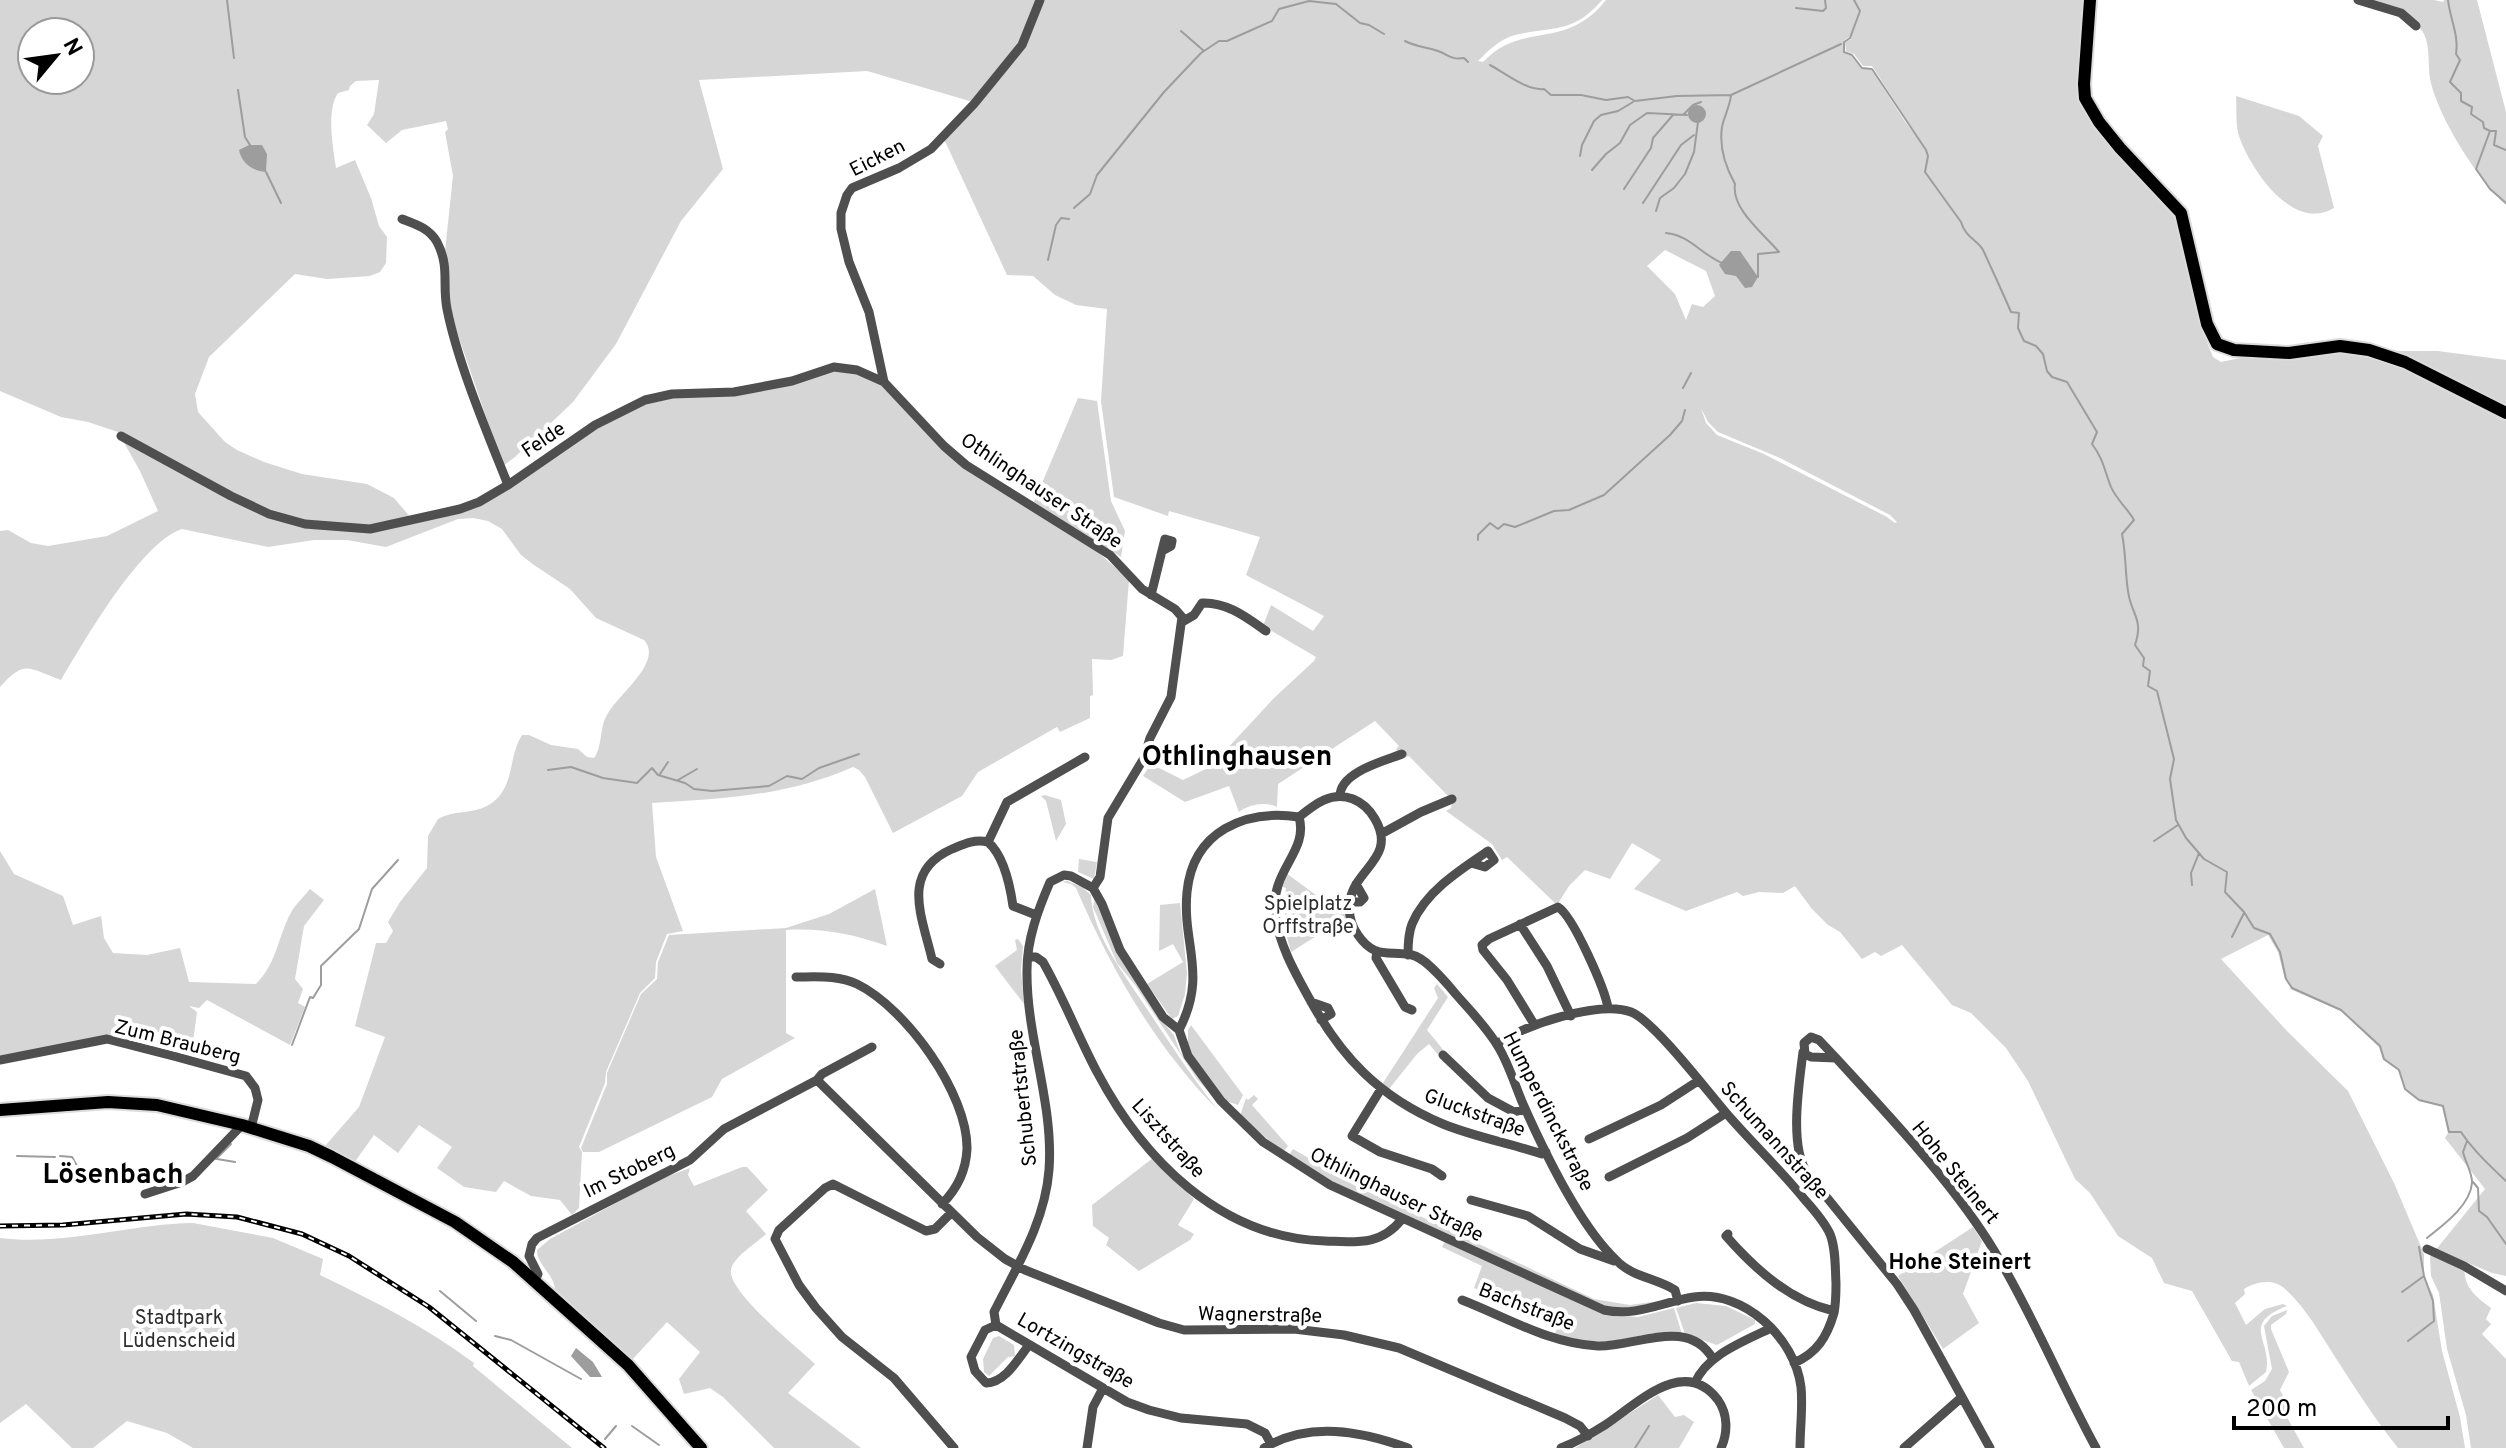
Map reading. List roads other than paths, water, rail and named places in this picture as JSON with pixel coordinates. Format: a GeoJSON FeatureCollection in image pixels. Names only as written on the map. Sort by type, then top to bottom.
{"type":"FeatureCollection","features":[{"type":"Feature","properties":{"kind":"main road"},"geometry":{"type":"LineString","coordinates":[[2090,0],[2085,98],[2120,148],[2181,213],[2207,324],[2217,344],[2234,350],[2289,353],[2340,346],[2369,350],[2405,362],[2506,413]]}},
{"type":"Feature","properties":{"kind":"main road"},"geometry":{"type":"LineString","coordinates":[[0,1110],[108,1102],[157,1105],[309,1146],[455,1222],[513,1262],[628,1365],[701,1448]]}},
{"type":"Feature","properties":{"kind":"street","name":"Eicken"},"geometry":{"type":"LineString","coordinates":[[884,382],[869,312],[849,262],[841,229],[841,213],[847,195],[852,188],[899,168],[931,149],[974,104],[1022,45],[1040,0]]}},
{"type":"Feature","properties":{"kind":"street"},"geometry":{"type":"LineString","coordinates":[[2358,0],[2401,13],[2416,26]]}},
{"type":"Feature","properties":{"kind":"street","name":"Felde"},"geometry":{"type":"LineString","coordinates":[[402,219],[419,225],[432,235],[441,252],[447,274],[447,309],[508,485],[542,459],[606,419],[656,396],[734,392],[792,381],[834,367],[861,371],[884,382]]}},
{"type":"Feature","properties":{"kind":"street","name":"Othlinghauser Straße"},"geometry":{"type":"LineString","coordinates":[[884,382],[966,465],[1110,555],[1142,589],[1175,609],[1182,622]]}},
{"type":"Feature","properties":{"kind":"street"},"geometry":{"type":"LineString","coordinates":[[121,436],[190,476],[269,514],[316,526],[370,529],[460,509],[508,485]]}},
{"type":"Feature","properties":{"kind":"street"},"geometry":{"type":"LineString","coordinates":[[1151,595],[1162,551]]}},
{"type":"Feature","properties":{"kind":"street"},"geometry":{"type":"LineString","coordinates":[[1093,888],[1100,877],[1108,818],[1144,758],[1150,738],[1171,697],[1182,622],[1194,615],[1202,603],[1211,603],[1235,610],[1266,631]]}},
{"type":"Feature","properties":{"kind":"street"},"geometry":{"type":"LineString","coordinates":[[1340,796],[1340,789],[1350,778],[1396,754]]}},
{"type":"Feature","properties":{"kind":"street"},"geometry":{"type":"LineString","coordinates":[[988,842],[1007,802],[1085,757]]}},
{"type":"Feature","properties":{"kind":"street"},"geometry":{"type":"LineString","coordinates":[[1179,1030],[1191,1003],[1193,986],[1187,892],[1196,861],[1215,836],[1240,820],[1269,814],[1299,817],[1317,802],[1340,796],[1360,802],[1370,811],[1381,834],[1377,858],[1356,884],[1350,902],[1354,928],[1364,942],[1377,951],[1376,958],[1405,1007],[1412,1010]]}},
{"type":"Feature","properties":{"kind":"street"},"geometry":{"type":"LineString","coordinates":[[1381,834],[1452,799]]}},
{"type":"Feature","properties":{"kind":"street","name":"Gluckstraße"},"geometry":{"type":"LineString","coordinates":[[1299,817],[1301,837],[1281,873],[1275,893],[1275,915],[1288,959],[1334,1042],[1381,1089],[1400,1102],[1444,1124],[1542,1154],[1546,1152]]}},
{"type":"Feature","properties":{"kind":"street"},"geometry":{"type":"LineString","coordinates":[[940,964],[932,959],[918,895],[921,877],[932,861],[942,854],[972,841],[988,842],[995,848],[1002,865],[1013,906],[1036,915]]}},
{"type":"Feature","properties":{"kind":"street"},"geometry":{"type":"LineString","coordinates":[[1408,955],[1411,926],[1418,913],[1442,886],[1471,863]]}},
{"type":"Feature","properties":{"kind":"street","name":"Schubertstraße"},"geometry":{"type":"LineString","coordinates":[[1029,1345],[1002,1378],[995,1382],[986,1383],[975,1371],[971,1357],[985,1330],[996,1325],[994,1312],[1042,1208],[1049,1157],[1028,992],[1028,957],[1036,915],[1050,882],[1055,878],[1071,876],[1093,888]]}},
{"type":"Feature","properties":{"kind":"street","name":"Othlinghauser Straße"},"geometry":{"type":"LineString","coordinates":[[1093,888],[1129,965],[1163,1017],[1179,1030],[1184,1051],[1203,1078],[1254,1134],[1317,1179],[1604,1310],[1638,1312],[1698,1297],[1725,1301],[1755,1314],[1771,1328],[1794,1363]]}},
{"type":"Feature","properties":{"kind":"street"},"geometry":{"type":"LineString","coordinates":[[1497,1044],[1534,1024],[1608,1008],[1596,972],[1561,908],[1520,924],[1489,939],[1482,946],[1534,1024]]}},
{"type":"Feature","properties":{"kind":"street"},"geometry":{"type":"LineString","coordinates":[[1520,924],[1547,966],[1571,1016]]}},
{"type":"Feature","properties":{"kind":"street","name":"Humperdinckstraße"},"geometry":{"type":"LineString","coordinates":[[1377,951],[1415,956],[1440,977],[1497,1044],[1546,1152],[1592,1229],[1617,1262],[1634,1273],[1675,1290],[1678,1301]]}},
{"type":"Feature","properties":{"kind":"street","name":"Lisztstraße"},"geometry":{"type":"LineString","coordinates":[[1028,957],[1036,957],[1043,962],[1098,1073],[1129,1123],[1176,1177],[1213,1207],[1245,1224],[1313,1241],[1377,1240],[1402,1219]]}},
{"type":"Feature","properties":{"kind":"street"},"geometry":{"type":"LineString","coordinates":[[796,977],[835,978],[861,986],[902,1022],[938,1068],[961,1115],[967,1147],[959,1183],[942,1204]]}},
{"type":"Feature","properties":{"kind":"street","name":"Schumannstraße"},"geometry":{"type":"LineString","coordinates":[[1608,1008],[1630,1011],[1643,1019],[1784,1174],[1828,1230],[1835,1260],[1834,1311],[1829,1329],[1820,1344],[1808,1357],[1794,1363]]}},
{"type":"Feature","properties":{"kind":"street","name":"Hohe Steinert"},"geometry":{"type":"LineString","coordinates":[[1803,1052],[1805,1040],[1816,1038],[1953,1192],[1980,1228],[2005,1270],[2096,1448]]}},
{"type":"Feature","properties":{"kind":"street","name":"Zum Brauberg"},"geometry":{"type":"LineString","coordinates":[[0,1060],[107,1039],[177,1057],[246,1076],[255,1088],[258,1100],[246,1127]]}},
{"type":"Feature","properties":{"kind":"street","name":"Im Stoberg"},"geometry":{"type":"LineString","coordinates":[[534,1282],[538,1274],[529,1252],[537,1238],[690,1160],[724,1129],[872,1047]]}},
{"type":"Feature","properties":{"kind":"street"},"geometry":{"type":"LineString","coordinates":[[1836,1058],[1811,1057],[1803,1052],[1797,1139],[1800,1162],[1897,1284],[1990,1448]]}},
{"type":"Feature","properties":{"kind":"street"},"geometry":{"type":"LineString","coordinates":[[1443,1055],[1491,1100],[1514,1112],[1525,1109]]}},
{"type":"Feature","properties":{"kind":"street"},"geometry":{"type":"LineString","coordinates":[[817,1080],[951,1213],[1017,1267]]}},
{"type":"Feature","properties":{"kind":"street"},"geometry":{"type":"LineString","coordinates":[[1589,1139],[1661,1105],[1698,1081]]}},
{"type":"Feature","properties":{"kind":"street"},"geometry":{"type":"LineString","coordinates":[[1381,1089],[1352,1136],[1380,1152],[1432,1169],[1442,1176]]}},
{"type":"Feature","properties":{"kind":"street"},"geometry":{"type":"LineString","coordinates":[[1609,1177],[1679,1143],[1726,1113]]}},
{"type":"Feature","properties":{"kind":"street"},"geometry":{"type":"LineString","coordinates":[[145,1194],[193,1176],[246,1127]]}},
{"type":"Feature","properties":{"kind":"street"},"geometry":{"type":"LineString","coordinates":[[951,1213],[935,1229],[926,1231],[833,1184],[779,1230],[775,1239],[799,1285],[816,1308],[842,1337],[894,1378],[954,1448]]}},
{"type":"Feature","properties":{"kind":"street"},"geometry":{"type":"LineString","coordinates":[[1471,1200],[1528,1216],[1580,1249],[1617,1262]]}},
{"type":"Feature","properties":{"kind":"street"},"geometry":{"type":"LineString","coordinates":[[1728,1234],[1726,1236],[1739,1251],[1781,1288],[1834,1311]]}},
{"type":"Feature","properties":{"kind":"street"},"geometry":{"type":"LineString","coordinates":[[2427,1249],[2506,1291]]}},
{"type":"Feature","properties":{"kind":"street","name":"Wagnerstraße"},"geometry":{"type":"LineString","coordinates":[[1017,1267],[1176,1328],[1193,1331],[1294,1329],[1344,1335],[1401,1348],[1565,1418],[1580,1426],[1588,1436]]}},
{"type":"Feature","properties":{"kind":"street","name":"Bachstraße"},"geometry":{"type":"LineString","coordinates":[[1462,1300],[1564,1341],[1608,1346],[1655,1336],[1676,1336],[1703,1346],[1713,1359]]}},
{"type":"Feature","properties":{"kind":"street","name":"Lortzingstraße"},"geometry":{"type":"LineString","coordinates":[[996,1325],[1127,1402],[1165,1415],[1257,1427],[1268,1446]]}},
{"type":"Feature","properties":{"kind":"street"},"geometry":{"type":"LineString","coordinates":[[1695,1383],[1701,1370],[1713,1359],[1771,1328]]}},
{"type":"Feature","properties":{"kind":"street"},"geometry":{"type":"LineString","coordinates":[[1794,1363],[1801,1387],[1800,1448]]}},
{"type":"Feature","properties":{"kind":"street"},"geometry":{"type":"LineString","coordinates":[[1561,1448],[1588,1436],[1643,1397],[1669,1384],[1684,1381],[1695,1383],[1712,1394],[1723,1408],[1726,1425],[1721,1448]]}},
{"type":"Feature","properties":{"kind":"street"},"geometry":{"type":"LineString","coordinates":[[1087,1448],[1093,1409],[1102,1390]]}},
{"type":"Feature","properties":{"kind":"street"},"geometry":{"type":"LineString","coordinates":[[1904,1448],[1962,1397]]}},
{"type":"Feature","properties":{"kind":"street"},"geometry":{"type":"LineString","coordinates":[[1268,1446],[1298,1434],[1338,1431],[1380,1438],[1408,1448]]}},
{"type":"Feature","properties":{"kind":"waterway"},"geometry":{"type":"LineString","coordinates":[[227,0],[234,58]]}},
{"type":"Feature","properties":{"kind":"waterway"},"geometry":{"type":"LineString","coordinates":[[1796,8],[1823,11],[1826,8],[1825,0]]}},
{"type":"Feature","properties":{"kind":"waterway"},"geometry":{"type":"LineString","coordinates":[[1854,0],[1860,11],[1850,38],[1844,42],[1844,52],[1852,55],[1862,68],[1872,69],[1926,150],[1925,172],[1966,232],[1982,248],[2011,312],[2019,313],[2018,328],[2024,341],[2036,346],[2043,354],[2047,371],[2052,377],[2067,382],[2097,432],[2092,444],[2111,487],[2134,520],[2122,534],[2128,591],[2138,622],[2135,645],[2144,658],[2143,666],[2150,671],[2148,686],[2157,691],[2174,759],[2170,779],[2176,820],[2204,859],[2227,872],[2225,892],[2254,928],[2270,934],[2280,952],[2286,979],[2292,988],[2341,1010],[2380,1046],[2384,1059],[2399,1070],[2405,1089],[2419,1100],[2443,1106],[2449,1132],[2461,1132],[2506,1181]]}},
{"type":"Feature","properties":{"kind":"waterway"},"geometry":{"type":"LineString","coordinates":[[2448,0],[2456,54],[2460,60],[2450,82],[2461,93],[2461,101],[2472,107],[2471,114],[2490,131],[2476,169],[2490,189],[2506,203]]}},
{"type":"Feature","properties":{"kind":"waterway"},"geometry":{"type":"LineString","coordinates":[[1074,208],[1090,194],[1097,175],[1164,92],[1201,53],[1219,41],[1227,41],[1272,21],[1279,9],[1309,1],[1336,4],[1360,23],[1384,34]]}},
{"type":"Feature","properties":{"kind":"waterway"},"geometry":{"type":"LineString","coordinates":[[1181,31],[1204,51]]}},
{"type":"Feature","properties":{"kind":"waterway"},"geometry":{"type":"LineString","coordinates":[[1405,41],[1453,58],[1464,58],[1468,62]]}},
{"type":"Feature","properties":{"kind":"waterway"},"geometry":{"type":"LineString","coordinates":[[1758,277],[1758,254],[1779,252],[1743,212],[1726,164],[1721,135],[1731,95],[1841,44]]}},
{"type":"Feature","properties":{"kind":"waterway"},"geometry":{"type":"LineString","coordinates":[[1490,65],[1523,84],[1544,89],[1551,95],[1581,95],[1606,100],[1628,97],[1635,101],[1731,95]]}},
{"type":"Feature","properties":{"kind":"waterway"},"geometry":{"type":"LineString","coordinates":[[238,90],[245,137],[250,145]]}},
{"type":"Feature","properties":{"kind":"waterway"},"geometry":{"type":"LineString","coordinates":[[1580,156],[1594,121],[1633,102]]}},
{"type":"Feature","properties":{"kind":"waterway"},"geometry":{"type":"LineString","coordinates":[[1684,114],[1701,102]]}},
{"type":"Feature","properties":{"kind":"waterway"},"geometry":{"type":"LineString","coordinates":[[1592,170],[1620,143],[1630,125],[1647,113],[1687,115]]}},
{"type":"Feature","properties":{"kind":"waterway"},"geometry":{"type":"LineString","coordinates":[[1624,189],[1651,148],[1653,138],[1673,115]]}},
{"type":"Feature","properties":{"kind":"waterway"},"geometry":{"type":"LineString","coordinates":[[1656,211],[1660,198],[1674,188],[1685,174],[1694,152],[1698,122]]}},
{"type":"Feature","properties":{"kind":"waterway"},"geometry":{"type":"LineString","coordinates":[[2491,131],[2496,131],[2494,145],[2506,150]]}},
{"type":"Feature","properties":{"kind":"waterway"},"geometry":{"type":"LineString","coordinates":[[1643,203],[1681,145],[1694,135]]}},
{"type":"Feature","properties":{"kind":"waterway"},"geometry":{"type":"LineString","coordinates":[[266,172],[281,203]]}},
{"type":"Feature","properties":{"kind":"waterway"},"geometry":{"type":"LineString","coordinates":[[1048,260],[1056,225],[1061,218],[1069,219]]}},
{"type":"Feature","properties":{"kind":"waterway"},"geometry":{"type":"LineString","coordinates":[[1666,233],[1682,237],[1722,263]]}},
{"type":"Feature","properties":{"kind":"waterway"},"geometry":{"type":"LineString","coordinates":[[1683,388],[1691,373]]}},
{"type":"Feature","properties":{"kind":"waterway"},"geometry":{"type":"LineString","coordinates":[[1478,540],[1478,535],[1490,523],[1498,529],[1504,524],[1515,527],[1604,495],[1670,435],[1682,421],[1685,410]]}},
{"type":"Feature","properties":{"kind":"waterway"},"geometry":{"type":"LineString","coordinates":[[548,770],[571,767],[603,778],[637,783],[652,768],[658,775],[694,789],[712,791],[769,786],[787,776],[802,779],[819,768],[859,754]]}},
{"type":"Feature","properties":{"kind":"waterway"},"geometry":{"type":"LineString","coordinates":[[660,774],[668,762]]}},
{"type":"Feature","properties":{"kind":"waterway"},"geometry":{"type":"LineString","coordinates":[[678,780],[697,769]]}},
{"type":"Feature","properties":{"kind":"waterway"},"geometry":{"type":"LineString","coordinates":[[2154,841],[2178,825]]}},
{"type":"Feature","properties":{"kind":"waterway"},"geometry":{"type":"LineString","coordinates":[[2192,885],[2191,873],[2199,853]]}},
{"type":"Feature","properties":{"kind":"waterway"},"geometry":{"type":"LineString","coordinates":[[292,1045],[310,997],[313,998],[321,985],[321,966],[359,929],[372,889],[398,860]]}},
{"type":"Feature","properties":{"kind":"waterway"},"geometry":{"type":"LineString","coordinates":[[2232,937],[2244,913]]}},
{"type":"Feature","properties":{"kind":"waterway"},"geometry":{"type":"LineString","coordinates":[[2427,1238],[2455,1214],[2470,1191],[2472,1180],[2463,1152],[2467,1141]]}},
{"type":"Feature","properties":{"kind":"waterway"},"geometry":{"type":"LineString","coordinates":[[216,1159],[231,1144]]}},
{"type":"Feature","properties":{"kind":"waterway","name":"Lösenbach"},"geometry":{"type":"LineString","coordinates":[[17,1156],[55,1157]]}},
{"type":"Feature","properties":{"kind":"waterway","name":"Lösenbach"},"geometry":{"type":"LineString","coordinates":[[60,1156],[72,1157],[79,1169]]}},
{"type":"Feature","properties":{"kind":"waterway","name":"Lösenbach"},"geometry":{"type":"LineString","coordinates":[[217,1159],[235,1162]]}},
{"type":"Feature","properties":{"kind":"waterway"},"geometry":{"type":"LineString","coordinates":[[2473,1182],[2478,1188],[2479,1211],[2506,1244]]}},
{"type":"Feature","properties":{"kind":"waterway"},"geometry":{"type":"LineString","coordinates":[[2402,1292],[2424,1276],[2419,1247]]}},
{"type":"Feature","properties":{"kind":"waterway"},"geometry":{"type":"LineString","coordinates":[[2408,1341],[2434,1321],[2433,1301],[2424,1276]]}},
{"type":"Feature","properties":{"kind":"waterway","name":"Lösenbach"},"geometry":{"type":"LineString","coordinates":[[440,1291],[476,1321]]}},
{"type":"Feature","properties":{"kind":"waterway","name":"Lösenbach"},"geometry":{"type":"LineString","coordinates":[[495,1336],[511,1340],[581,1379]]}},
{"type":"Feature","properties":{"kind":"waterway"},"geometry":{"type":"LineString","coordinates":[[605,1439],[616,1426]]}},
{"type":"Feature","properties":{"kind":"waterway","name":"Lösenbach"},"geometry":{"type":"LineString","coordinates":[[632,1426],[659,1445]]}},
{"type":"Feature","properties":{"kind":"waterway"},"geometry":{"type":"LineString","coordinates":[[1635,1448],[1649,1426]]}},
{"type":"Feature","properties":{"kind":"railway"},"geometry":{"type":"LineString","coordinates":[[0,1226],[63,1225],[186,1214],[237,1217],[302,1234],[349,1256],[429,1307],[604,1448]]}},
{"type":"Feature","properties":{"kind":"district","name":"Othlinghausen"},"geometry":{"type":"Point","coordinates":[1237,755]}},
{"type":"Feature","properties":{"kind":"district","name":"Lösenbach"},"geometry":{"type":"Point","coordinates":[113,1173]}},
{"type":"Feature","properties":{"kind":"district","name":"Hohe Steinert"},"geometry":{"type":"Point","coordinates":[1960,1261]}},
{"type":"Feature","properties":{"kind":"park label","name":"Spielplatz Orffstraße"},"geometry":{"type":"Point","coordinates":[1308,914]}},
{"type":"Feature","properties":{"kind":"park label","name":"Stadtpark Lüdenscheid"},"geometry":{"type":"Point","coordinates":[179,1328]}}]}
